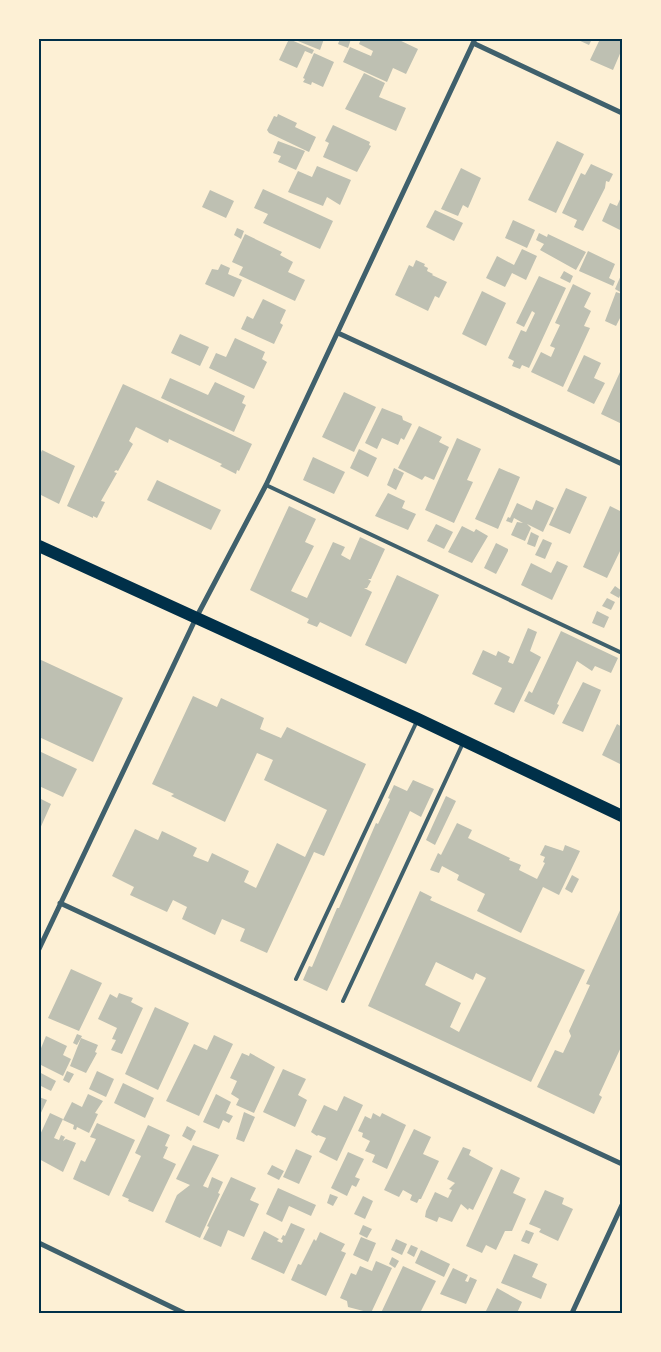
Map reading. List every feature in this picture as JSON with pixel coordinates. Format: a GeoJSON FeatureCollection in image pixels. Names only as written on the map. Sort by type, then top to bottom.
{"type":"FeatureCollection","features":[{"type":"Feature","properties":{"kind":"main road"},"geometry":{"type":"LineString","coordinates":[[39,546],[418,719],[622,816]]}},
{"type":"Feature","properties":{"kind":"street"},"geometry":{"type":"LineString","coordinates":[[39,949],[196,618],[266,485],[474,41],[622,113]]}},
{"type":"Feature","properties":{"kind":"street"},"geometry":{"type":"LineString","coordinates":[[338,333],[622,464]]}},
{"type":"Feature","properties":{"kind":"street"},"geometry":{"type":"LineString","coordinates":[[60,903],[622,1164]]}},
{"type":"Feature","properties":{"kind":"street"},"geometry":{"type":"LineString","coordinates":[[572,1313],[622,1205]]}},
{"type":"Feature","properties":{"kind":"street"},"geometry":{"type":"LineString","coordinates":[[39,1244],[184,1313]]}},
{"type":"Feature","properties":{"kind":"lane"},"geometry":{"type":"LineString","coordinates":[[266,485],[622,653]]}},
{"type":"Feature","properties":{"kind":"lane"},"geometry":{"type":"LineString","coordinates":[[296,979],[418,719]]}},
{"type":"Feature","properties":{"kind":"lane"},"geometry":{"type":"LineString","coordinates":[[343,1001],[464,741]]}},
{"type":"Feature","properties":{"kind":"building"},"geometry":{"type":"Polygon","coordinates":[[[289,39],[314,50],[312,54],[305,51],[297,68],[279,60],[289,39]]]}},
{"type":"Feature","properties":{"kind":"building"},"geometry":{"type":"Polygon","coordinates":[[[293,39],[324,39],[320,50],[293,39]]]}},
{"type":"Feature","properties":{"kind":"building"},"geometry":{"type":"Polygon","coordinates":[[[340,39],[351,39],[348,48],[338,44],[340,39]]]}},
{"type":"Feature","properties":{"kind":"building"},"geometry":{"type":"Polygon","coordinates":[[[361,39],[397,39],[418,49],[406,74],[393,68],[387,82],[343,62],[350,47],[371,56],[373,51],[359,44],[361,39]]]}},
{"type":"Feature","properties":{"kind":"building"},"geometry":{"type":"Polygon","coordinates":[[[576,39],[592,39],[589,45],[576,39]]]}},
{"type":"Feature","properties":{"kind":"building"},"geometry":{"type":"Polygon","coordinates":[[[600,39],[622,39],[622,49],[613,70],[590,60],[600,39]]]}},
{"type":"Feature","properties":{"kind":"building"},"geometry":{"type":"Polygon","coordinates":[[[314,53],[334,62],[323,87],[312,82],[311,85],[303,82],[314,53]]]}},
{"type":"Feature","properties":{"kind":"building"},"geometry":{"type":"Polygon","coordinates":[[[364,73],[385,83],[379,97],[406,108],[396,131],[345,109],[364,73]]]}},
{"type":"Feature","properties":{"kind":"building"},"geometry":{"type":"Polygon","coordinates":[[[278,114],[297,123],[295,127],[316,137],[309,152],[269,133],[267,130],[274,116],[277,117],[278,114]]]}},
{"type":"Feature","properties":{"kind":"building"},"geometry":{"type":"Polygon","coordinates":[[[333,125],[370,142],[369,145],[371,146],[357,172],[323,157],[329,143],[325,141],[333,125]]]}},
{"type":"Feature","properties":{"kind":"building"},"geometry":{"type":"Polygon","coordinates":[[[278,141],[305,151],[296,170],[278,162],[281,156],[273,153],[278,141]]]}},
{"type":"Feature","properties":{"kind":"building"},"geometry":{"type":"Polygon","coordinates":[[[557,141],[584,154],[556,213],[528,200],[557,141]]]}},
{"type":"Feature","properties":{"kind":"building"},"geometry":{"type":"Polygon","coordinates":[[[591,164],[613,174],[609,182],[606,181],[605,188],[583,231],[574,227],[577,220],[562,213],[581,173],[585,175],[591,164]]]}},
{"type":"Feature","properties":{"kind":"building"},"geometry":{"type":"Polygon","coordinates":[[[317,166],[351,180],[340,205],[327,197],[323,206],[288,192],[298,171],[312,177],[317,166]]]}},
{"type":"Feature","properties":{"kind":"building"},"geometry":{"type":"Polygon","coordinates":[[[461,168],[481,178],[468,208],[463,205],[458,216],[441,209],[461,168]]]}},
{"type":"Feature","properties":{"kind":"building"},"geometry":{"type":"Polygon","coordinates":[[[263,189],[333,221],[320,249],[263,223],[268,214],[254,208],[263,189]]]}},
{"type":"Feature","properties":{"kind":"building"},"geometry":{"type":"Polygon","coordinates":[[[210,190],[234,201],[226,218],[202,207],[210,190]]]}},
{"type":"Feature","properties":{"kind":"building"},"geometry":{"type":"Polygon","coordinates":[[[622,195],[622,231],[602,221],[610,203],[617,206],[622,195]]]}},
{"type":"Feature","properties":{"kind":"building"},"geometry":{"type":"Polygon","coordinates":[[[435,210],[463,223],[454,241],[426,227],[435,210]]]}},
{"type":"Feature","properties":{"kind":"building"},"geometry":{"type":"Polygon","coordinates":[[[513,220],[535,230],[527,248],[505,238],[513,220]]]}},
{"type":"Feature","properties":{"kind":"building"},"geometry":{"type":"Polygon","coordinates":[[[237,228],[244,231],[241,239],[234,235],[237,228]]]}},
{"type":"Feature","properties":{"kind":"building"},"geometry":{"type":"Polygon","coordinates":[[[539,233],[547,237],[548,234],[586,252],[576,270],[540,250],[544,244],[536,240],[539,233]]]}},
{"type":"Feature","properties":{"kind":"building"},"geometry":{"type":"Polygon","coordinates":[[[245,234],[282,252],[280,255],[293,262],[288,272],[305,280],[295,301],[239,275],[243,267],[232,262],[245,234]]]}},
{"type":"Feature","properties":{"kind":"building"},"geometry":{"type":"Polygon","coordinates":[[[522,249],[537,256],[526,280],[512,273],[505,287],[486,278],[497,256],[514,265],[522,249]]]}},
{"type":"Feature","properties":{"kind":"building"},"geometry":{"type":"Polygon","coordinates":[[[588,251],[615,264],[609,278],[615,281],[613,286],[579,271],[588,251]]]}},
{"type":"Feature","properties":{"kind":"building"},"geometry":{"type":"Polygon","coordinates":[[[416,260],[425,264],[424,266],[428,268],[427,271],[432,275],[447,282],[439,298],[435,296],[428,311],[395,295],[409,265],[413,267],[416,260]]]}},
{"type":"Feature","properties":{"kind":"building"},"geometry":{"type":"Polygon","coordinates":[[[221,264],[230,268],[228,274],[242,280],[234,297],[205,284],[212,269],[218,270],[221,264]]]}},
{"type":"Feature","properties":{"kind":"building"},"geometry":{"type":"Polygon","coordinates":[[[564,271],[573,276],[570,283],[560,278],[564,271]]]}},
{"type":"Feature","properties":{"kind":"building"},"geometry":{"type":"Polygon","coordinates":[[[622,273],[622,293],[615,289],[622,273]]]}},
{"type":"Feature","properties":{"kind":"building"},"geometry":{"type":"Polygon","coordinates":[[[539,276],[566,288],[529,368],[522,365],[520,369],[512,366],[514,361],[508,358],[521,330],[526,332],[535,313],[532,311],[524,327],[516,323],[539,276]]]}},
{"type":"Feature","properties":{"kind":"building"},"geometry":{"type":"Polygon","coordinates":[[[573,284],[591,293],[584,307],[591,311],[584,326],[590,328],[563,387],[531,372],[541,352],[551,357],[555,348],[550,346],[560,325],[555,323],[573,284]]]}},
{"type":"Feature","properties":{"kind":"building"},"geometry":{"type":"Polygon","coordinates":[[[482,291],[506,303],[486,346],[462,334],[482,291]]]}},
{"type":"Feature","properties":{"kind":"building"},"geometry":{"type":"Polygon","coordinates":[[[616,292],[622,294],[622,314],[616,326],[605,321],[616,292]]]}},
{"type":"Feature","properties":{"kind":"building"},"geometry":{"type":"Polygon","coordinates":[[[263,299],[286,310],[280,323],[283,325],[274,344],[241,329],[247,316],[253,319],[263,299]]]}},
{"type":"Feature","properties":{"kind":"building"},"geometry":{"type":"Polygon","coordinates":[[[180,334],[209,347],[200,366],[171,353],[180,334]]]}},
{"type":"Feature","properties":{"kind":"building"},"geometry":{"type":"Polygon","coordinates":[[[235,338],[265,352],[262,359],[267,362],[254,389],[209,368],[216,353],[226,357],[235,338]]]}},
{"type":"Feature","properties":{"kind":"building"},"geometry":{"type":"Polygon","coordinates":[[[584,355],[601,363],[594,378],[605,383],[594,404],[567,391],[584,355]]]}},
{"type":"Feature","properties":{"kind":"building"},"geometry":{"type":"Polygon","coordinates":[[[620,372],[622,373],[622,424],[601,414],[620,372]]]}},
{"type":"Feature","properties":{"kind":"building"},"geometry":{"type":"Polygon","coordinates":[[[170,378],[208,395],[215,382],[245,396],[242,403],[246,405],[234,432],[161,398],[170,378]]]}},
{"type":"Feature","properties":{"kind":"building"},"geometry":{"type":"Polygon","coordinates":[[[123,384],[252,444],[239,471],[237,470],[236,474],[220,466],[222,464],[169,439],[168,443],[136,427],[129,441],[133,444],[118,471],[114,472],[117,473],[101,501],[105,502],[97,518],[67,506],[123,384]]]}},
{"type":"Feature","properties":{"kind":"building"},"geometry":{"type":"Polygon","coordinates":[[[344,392],[376,407],[354,452],[322,437],[344,392]]]}},
{"type":"Feature","properties":{"kind":"building"},"geometry":{"type":"Polygon","coordinates":[[[382,408],[402,416],[403,420],[412,424],[404,440],[401,438],[398,445],[382,438],[377,449],[365,443],[382,408]]]}},
{"type":"Feature","properties":{"kind":"building"},"geometry":{"type":"Polygon","coordinates":[[[419,426],[442,437],[439,442],[449,447],[434,480],[425,476],[422,480],[398,468],[419,426]]]}},
{"type":"Feature","properties":{"kind":"building"},"geometry":{"type":"Polygon","coordinates":[[[457,438],[481,449],[467,480],[473,482],[454,523],[425,510],[457,438]]]}},
{"type":"Feature","properties":{"kind":"building"},"geometry":{"type":"Polygon","coordinates":[[[359,449],[377,458],[368,477],[350,468],[359,449]]]}},
{"type":"Feature","properties":{"kind":"building"},"geometry":{"type":"Polygon","coordinates":[[[42,450],[75,466],[59,504],[39,494],[39,457],[42,450]]]}},
{"type":"Feature","properties":{"kind":"building"},"geometry":{"type":"Polygon","coordinates":[[[313,457],[345,472],[334,494],[303,480],[313,457]]]}},
{"type":"Feature","properties":{"kind":"building"},"geometry":{"type":"Polygon","coordinates":[[[394,468],[404,473],[396,490],[387,485],[394,468]]]}},
{"type":"Feature","properties":{"kind":"building"},"geometry":{"type":"Polygon","coordinates":[[[499,468],[520,477],[498,529],[475,519],[499,468]]]}},
{"type":"Feature","properties":{"kind":"building"},"geometry":{"type":"Polygon","coordinates":[[[157,480],[221,510],[211,530],[147,500],[157,480]]]}},
{"type":"Feature","properties":{"kind":"building"},"geometry":{"type":"Polygon","coordinates":[[[566,488],[587,497],[570,534],[549,525],[566,488]]]}},
{"type":"Feature","properties":{"kind":"building"},"geometry":{"type":"Polygon","coordinates":[[[388,493],[405,501],[402,508],[416,514],[408,530],[375,516],[388,493]]]}},
{"type":"Feature","properties":{"kind":"building"},"geometry":{"type":"Polygon","coordinates":[[[536,500],[554,508],[543,532],[527,524],[531,528],[525,541],[511,535],[517,522],[523,523],[514,518],[512,523],[506,521],[508,517],[510,518],[517,503],[532,510],[536,500]]]}},
{"type":"Feature","properties":{"kind":"building"},"geometry":{"type":"Polygon","coordinates":[[[289,506],[316,519],[305,542],[314,546],[291,591],[307,598],[333,542],[345,547],[341,555],[350,560],[360,537],[385,549],[371,579],[368,579],[371,581],[367,588],[364,588],[372,592],[351,637],[320,622],[317,627],[307,623],[309,619],[250,590],[289,506]]]}},
{"type":"Feature","properties":{"kind":"building"},"geometry":{"type":"Polygon","coordinates":[[[610,506],[622,512],[622,547],[607,578],[583,567],[610,506]]]}},
{"type":"Feature","properties":{"kind":"building"},"geometry":{"type":"Polygon","coordinates":[[[436,524],[453,532],[444,549],[427,541],[436,524]]]}},
{"type":"Feature","properties":{"kind":"building"},"geometry":{"type":"Polygon","coordinates":[[[462,526],[474,532],[476,529],[488,536],[472,563],[448,552],[462,526]]]}},
{"type":"Feature","properties":{"kind":"building"},"geometry":{"type":"Polygon","coordinates":[[[531,532],[539,536],[535,547],[527,544],[531,532]]]}},
{"type":"Feature","properties":{"kind":"building"},"geometry":{"type":"Polygon","coordinates":[[[543,539],[552,543],[545,559],[535,555],[543,539]]]}},
{"type":"Feature","properties":{"kind":"building"},"geometry":{"type":"Polygon","coordinates":[[[496,543],[508,549],[508,551],[496,574],[484,568],[496,543]]]}},
{"type":"Feature","properties":{"kind":"building"},"geometry":{"type":"Polygon","coordinates":[[[557,561],[568,566],[552,600],[521,585],[531,563],[551,573],[557,561]]]}},
{"type":"Feature","properties":{"kind":"building"},"geometry":{"type":"Polygon","coordinates":[[[397,575],[439,595],[406,664],[365,645],[397,575]]]}},
{"type":"Feature","properties":{"kind":"building"},"geometry":{"type":"Polygon","coordinates":[[[615,586],[622,591],[619,598],[610,593],[615,586]]]}},
{"type":"Feature","properties":{"kind":"building"},"geometry":{"type":"Polygon","coordinates":[[[607,598],[615,602],[611,610],[602,606],[607,598]]]}},
{"type":"Feature","properties":{"kind":"building"},"geometry":{"type":"Polygon","coordinates":[[[597,611],[609,617],[604,628],[592,623],[597,611]]]}},
{"type":"Feature","properties":{"kind":"building"},"geometry":{"type":"Polygon","coordinates":[[[528,628],[537,632],[530,651],[541,657],[514,713],[494,704],[502,688],[472,674],[483,650],[496,656],[498,651],[510,657],[508,662],[513,664],[528,628]]]}},
{"type":"Feature","properties":{"kind":"building"},"geometry":{"type":"Polygon","coordinates":[[[561,631],[618,658],[611,673],[595,666],[592,671],[577,661],[557,704],[559,705],[554,715],[524,701],[529,691],[532,693],[561,631]]]}},
{"type":"Feature","properties":{"kind":"building"},"geometry":{"type":"Polygon","coordinates":[[[39,659],[123,698],[93,762],[39,737],[39,659]]]}},
{"type":"Feature","properties":{"kind":"building"},"geometry":{"type":"Polygon","coordinates":[[[583,682],[601,690],[583,732],[562,723],[583,682]]]}},
{"type":"Feature","properties":{"kind":"building"},"geometry":{"type":"Polygon","coordinates":[[[193,696],[217,707],[221,698],[264,718],[260,729],[281,738],[287,727],[366,764],[324,856],[314,852],[267,953],[240,941],[245,929],[222,919],[215,935],[182,919],[187,907],[173,900],[167,912],[130,895],[134,887],[112,876],[135,829],[158,840],[162,831],[197,848],[193,856],[208,862],[212,853],[249,871],[244,882],[256,888],[277,843],[305,857],[327,810],[264,780],[273,760],[257,753],[225,822],[171,796],[174,794],[152,784],[193,696]]]}},
{"type":"Feature","properties":{"kind":"building"},"geometry":{"type":"Polygon","coordinates":[[[617,724],[622,727],[622,765],[602,755],[617,724]]]}},
{"type":"Feature","properties":{"kind":"building"},"geometry":{"type":"Polygon","coordinates":[[[39,751],[77,769],[63,797],[39,786],[39,751]]]}},
{"type":"Feature","properties":{"kind":"building"},"geometry":{"type":"Polygon","coordinates":[[[413,780],[434,789],[421,817],[410,811],[327,991],[303,980],[309,966],[312,967],[376,823],[378,824],[390,799],[388,798],[394,785],[407,791],[413,780]]]}},
{"type":"Feature","properties":{"kind":"building"},"geometry":{"type":"Polygon","coordinates":[[[446,796],[456,801],[435,845],[426,840],[446,796]]]}},
{"type":"Feature","properties":{"kind":"building"},"geometry":{"type":"Polygon","coordinates":[[[39,798],[51,804],[39,831],[39,798]]]}},
{"type":"Feature","properties":{"kind":"building"},"geometry":{"type":"Polygon","coordinates":[[[457,823],[472,830],[468,838],[510,858],[509,860],[521,865],[519,870],[537,879],[545,863],[543,862],[545,857],[540,855],[545,845],[563,851],[565,845],[580,851],[559,895],[543,887],[521,933],[477,911],[485,894],[457,880],[459,875],[442,866],[439,873],[430,870],[438,853],[441,855],[457,823]]]}},
{"type":"Feature","properties":{"kind":"building"},"geometry":{"type":"Polygon","coordinates":[[[572,875],[579,879],[572,893],[565,889],[572,875]]]}},
{"type":"Feature","properties":{"kind":"building"},"geometry":{"type":"Polygon","coordinates":[[[420,891],[432,897],[430,900],[585,970],[531,1082],[368,1006],[420,891]],[[436,962],[425,985],[461,1003],[450,1027],[459,1032],[486,978],[476,973],[473,980],[436,962]]]}},
{"type":"Feature","properties":{"kind":"building"},"geometry":{"type":"Polygon","coordinates":[[[622,906],[622,1045],[599,1095],[602,1097],[594,1114],[537,1087],[555,1050],[563,1053],[571,1036],[569,1031],[590,985],[586,984],[622,906]]]}},
{"type":"Feature","properties":{"kind":"building"},"geometry":{"type":"Polygon","coordinates":[[[71,969],[102,983],[79,1031],[48,1018],[71,969]]]}},
{"type":"Feature","properties":{"kind":"building"},"geometry":{"type":"Polygon","coordinates":[[[119,993],[133,998],[131,1002],[143,1008],[122,1054],[111,1050],[116,1040],[112,1039],[117,1028],[98,1019],[110,994],[117,998],[119,993]]]}},
{"type":"Feature","properties":{"kind":"building"},"geometry":{"type":"Polygon","coordinates":[[[155,1007],[189,1023],[158,1090],[125,1074],[155,1007]]]}},
{"type":"Feature","properties":{"kind":"building"},"geometry":{"type":"Polygon","coordinates":[[[77,1034],[82,1036],[77,1045],[73,1043],[77,1034]]]}},
{"type":"Feature","properties":{"kind":"building"},"geometry":{"type":"Polygon","coordinates":[[[214,1035],[233,1044],[199,1116],[166,1101],[194,1044],[207,1050],[214,1035]]]}},
{"type":"Feature","properties":{"kind":"building"},"geometry":{"type":"Polygon","coordinates":[[[46,1036],[67,1046],[63,1055],[71,1059],[63,1076],[39,1064],[39,1053],[46,1036]]]}},
{"type":"Feature","properties":{"kind":"building"},"geometry":{"type":"Polygon","coordinates":[[[81,1038],[98,1045],[95,1052],[97,1053],[86,1073],[70,1066],[81,1038]]]}},
{"type":"Feature","properties":{"kind":"building"},"geometry":{"type":"Polygon","coordinates":[[[242,1053],[249,1056],[250,1053],[275,1067],[254,1113],[236,1105],[239,1099],[231,1094],[237,1081],[230,1078],[242,1053]]]}},
{"type":"Feature","properties":{"kind":"building"},"geometry":{"type":"Polygon","coordinates":[[[283,1069],[306,1079],[298,1095],[307,1100],[295,1127],[263,1112],[283,1069]]]}},
{"type":"Feature","properties":{"kind":"building"},"geometry":{"type":"Polygon","coordinates":[[[67,1071],[74,1074],[69,1083],[63,1080],[67,1071]]]}},
{"type":"Feature","properties":{"kind":"building"},"geometry":{"type":"Polygon","coordinates":[[[97,1071],[114,1079],[106,1097],[89,1089],[97,1071]]]}},
{"type":"Feature","properties":{"kind":"building"},"geometry":{"type":"Polygon","coordinates":[[[39,1072],[56,1081],[51,1091],[39,1085],[39,1072]]]}},
{"type":"Feature","properties":{"kind":"building"},"geometry":{"type":"Polygon","coordinates":[[[123,1083],[154,1098],[145,1118],[114,1103],[123,1083]]]}},
{"type":"Feature","properties":{"kind":"building"},"geometry":{"type":"Polygon","coordinates":[[[88,1094],[103,1101],[95,1113],[98,1114],[89,1133],[77,1127],[76,1130],[73,1129],[74,1125],[63,1120],[72,1102],[82,1107],[88,1094]]]}},
{"type":"Feature","properties":{"kind":"building"},"geometry":{"type":"Polygon","coordinates":[[[216,1094],[231,1102],[226,1113],[233,1116],[229,1123],[223,1120],[219,1129],[203,1122],[216,1094]]]}},
{"type":"Feature","properties":{"kind":"building"},"geometry":{"type":"Polygon","coordinates":[[[344,1096],[363,1105],[337,1161],[319,1152],[326,1138],[311,1132],[324,1105],[337,1111],[344,1096]]]}},
{"type":"Feature","properties":{"kind":"building"},"geometry":{"type":"Polygon","coordinates":[[[39,1097],[47,1100],[39,1117],[39,1097]]]}},
{"type":"Feature","properties":{"kind":"building"},"geometry":{"type":"Polygon","coordinates":[[[244,1112],[255,1117],[244,1142],[236,1139],[244,1112]]]}},
{"type":"Feature","properties":{"kind":"building"},"geometry":{"type":"Polygon","coordinates":[[[50,1113],[63,1119],[54,1138],[59,1140],[61,1135],[65,1137],[63,1141],[66,1139],[76,1143],[63,1172],[39,1159],[39,1137],[50,1113]]]}},
{"type":"Feature","properties":{"kind":"building"},"geometry":{"type":"Polygon","coordinates":[[[373,1113],[380,1117],[382,1113],[406,1125],[387,1169],[372,1162],[375,1155],[365,1151],[370,1141],[362,1137],[363,1133],[358,1131],[365,1116],[371,1119],[373,1113]]]}},
{"type":"Feature","properties":{"kind":"building"},"geometry":{"type":"Polygon","coordinates":[[[97,1123],[135,1140],[109,1196],[73,1179],[81,1160],[85,1162],[96,1139],[90,1137],[97,1123]]]}},
{"type":"Feature","properties":{"kind":"building"},"geometry":{"type":"Polygon","coordinates":[[[148,1125],[170,1135],[165,1146],[168,1147],[163,1158],[176,1164],[153,1212],[128,1201],[129,1199],[122,1196],[141,1156],[135,1153],[148,1125]]]}},
{"type":"Feature","properties":{"kind":"building"},"geometry":{"type":"Polygon","coordinates":[[[187,1126],[196,1131],[191,1141],[182,1136],[187,1126]]]}},
{"type":"Feature","properties":{"kind":"building"},"geometry":{"type":"Polygon","coordinates":[[[414,1129],[431,1137],[423,1154],[439,1161],[421,1199],[417,1203],[410,1200],[412,1195],[403,1190],[399,1197],[384,1190],[414,1129]]]}},
{"type":"Feature","properties":{"kind":"building"},"geometry":{"type":"Polygon","coordinates":[[[193,1145],[219,1155],[203,1186],[208,1188],[212,1177],[223,1182],[218,1193],[220,1194],[200,1238],[165,1222],[177,1195],[190,1185],[176,1179],[193,1145]]]}},
{"type":"Feature","properties":{"kind":"building"},"geometry":{"type":"Polygon","coordinates":[[[463,1147],[471,1150],[469,1155],[493,1168],[473,1210],[469,1208],[468,1210],[461,1204],[452,1222],[439,1217],[437,1222],[425,1217],[435,1192],[448,1198],[452,1190],[449,1189],[455,1183],[447,1179],[463,1147]]]}},
{"type":"Feature","properties":{"kind":"building"},"geometry":{"type":"Polygon","coordinates":[[[296,1149],[312,1156],[299,1184],[283,1177],[296,1149]]]}},
{"type":"Feature","properties":{"kind":"building"},"geometry":{"type":"Polygon","coordinates":[[[348,1152],[364,1159],[355,1177],[360,1179],[356,1187],[352,1185],[347,1196],[331,1188],[348,1152]]]}},
{"type":"Feature","properties":{"kind":"building"},"geometry":{"type":"Polygon","coordinates":[[[272,1165],[284,1171],[279,1180],[267,1174],[272,1165]]]}},
{"type":"Feature","properties":{"kind":"building"},"geometry":{"type":"Polygon","coordinates":[[[501,1169],[520,1178],[513,1193],[526,1199],[512,1231],[505,1231],[496,1250],[486,1245],[482,1253],[466,1246],[501,1169]]]}},
{"type":"Feature","properties":{"kind":"building"},"geometry":{"type":"Polygon","coordinates":[[[231,1177],[256,1188],[250,1200],[259,1204],[244,1237],[228,1230],[221,1247],[203,1239],[209,1227],[207,1226],[231,1177]]]}},
{"type":"Feature","properties":{"kind":"building"},"geometry":{"type":"Polygon","coordinates":[[[278,1188],[316,1205],[311,1216],[289,1206],[282,1222],[266,1214],[278,1188]]]}},
{"type":"Feature","properties":{"kind":"building"},"geometry":{"type":"Polygon","coordinates":[[[545,1190],[564,1198],[562,1204],[573,1209],[558,1241],[539,1232],[541,1229],[529,1224],[545,1190]]]}},
{"type":"Feature","properties":{"kind":"building"},"geometry":{"type":"Polygon","coordinates":[[[330,1194],[338,1197],[333,1206],[327,1203],[330,1194]]]}},
{"type":"Feature","properties":{"kind":"building"},"geometry":{"type":"Polygon","coordinates":[[[363,1196],[373,1201],[365,1219],[354,1214],[363,1196]]]}},
{"type":"Feature","properties":{"kind":"building"},"geometry":{"type":"Polygon","coordinates":[[[291,1223],[305,1229],[284,1274],[251,1259],[264,1231],[279,1239],[277,1241],[282,1243],[283,1240],[281,1239],[283,1235],[285,1236],[291,1223]]]}},
{"type":"Feature","properties":{"kind":"building"},"geometry":{"type":"Polygon","coordinates":[[[363,1225],[372,1229],[367,1238],[359,1234],[363,1225]]]}},
{"type":"Feature","properties":{"kind":"building"},"geometry":{"type":"Polygon","coordinates":[[[526,1230],[534,1233],[529,1244],[521,1241],[526,1230]]]}},
{"type":"Feature","properties":{"kind":"building"},"geometry":{"type":"Polygon","coordinates":[[[320,1232],[345,1244],[341,1251],[346,1253],[326,1296],[291,1280],[298,1264],[301,1265],[314,1239],[316,1241],[320,1232]]]}},
{"type":"Feature","properties":{"kind":"building"},"geometry":{"type":"Polygon","coordinates":[[[361,1237],[376,1243],[368,1262],[353,1255],[361,1237]]]}},
{"type":"Feature","properties":{"kind":"building"},"geometry":{"type":"Polygon","coordinates":[[[396,1239],[407,1244],[402,1255],[391,1250],[396,1239]]]}},
{"type":"Feature","properties":{"kind":"building"},"geometry":{"type":"Polygon","coordinates":[[[411,1245],[418,1248],[414,1257],[407,1253],[411,1245]]]}},
{"type":"Feature","properties":{"kind":"building"},"geometry":{"type":"Polygon","coordinates":[[[421,1250],[450,1264],[444,1277],[415,1263],[421,1250]]]}},
{"type":"Feature","properties":{"kind":"building"},"geometry":{"type":"Polygon","coordinates":[[[514,1254],[538,1264],[532,1277],[547,1284],[541,1299],[501,1283],[514,1254]]]}},
{"type":"Feature","properties":{"kind":"building"},"geometry":{"type":"Polygon","coordinates":[[[392,1257],[399,1261],[395,1268],[389,1264],[392,1257]]]}},
{"type":"Feature","properties":{"kind":"building"},"geometry":{"type":"Polygon","coordinates":[[[376,1261],[392,1268],[371,1313],[348,1307],[347,1301],[340,1298],[351,1273],[356,1275],[360,1266],[372,1271],[376,1261]]]}},
{"type":"Feature","properties":{"kind":"building"},"geometry":{"type":"Polygon","coordinates":[[[403,1266],[436,1281],[420,1313],[402,1311],[381,1313],[403,1266]]]}},
{"type":"Feature","properties":{"kind":"building"},"geometry":{"type":"Polygon","coordinates":[[[453,1268],[468,1275],[465,1281],[468,1282],[470,1277],[477,1280],[466,1304],[440,1294],[453,1268]]]}},
{"type":"Feature","properties":{"kind":"building"},"geometry":{"type":"Polygon","coordinates":[[[497,1288],[522,1302],[517,1313],[485,1313],[497,1288]]]}}]}
